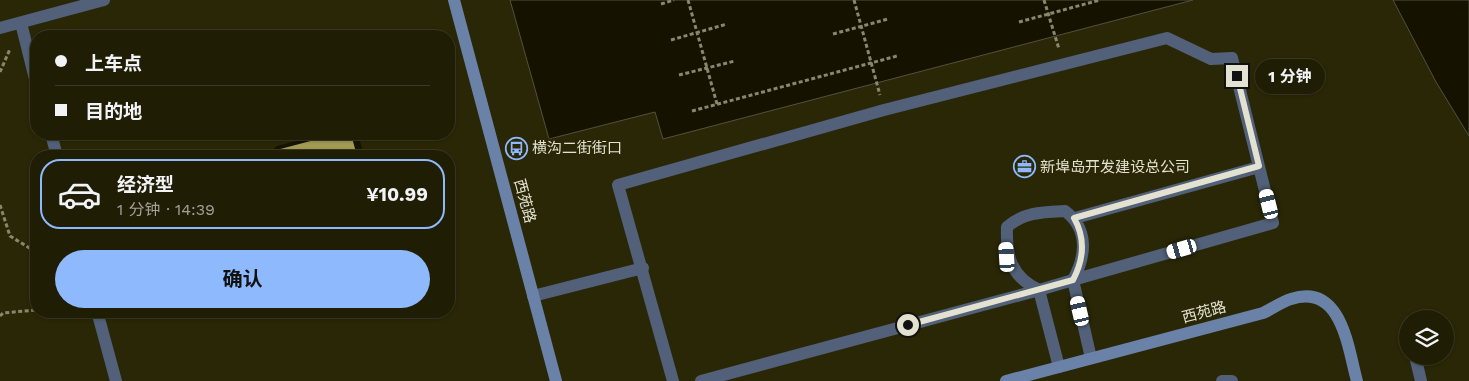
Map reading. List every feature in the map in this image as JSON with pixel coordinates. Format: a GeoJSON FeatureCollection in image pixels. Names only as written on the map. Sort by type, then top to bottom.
{"type":"FeatureCollection","features":[{"type":"Feature","properties":{"kind":"main road","name":"西苑路"},"geometry":{"type":"LineString","coordinates":[[454,0],[556,381]]}},
{"type":"Feature","properties":{"kind":"main road","name":"西苑路"},"geometry":{"type":"LineString","coordinates":[[1006,381],[1263,313],[1292,299],[1311,298],[1326,303],[1345,329],[1357,381]]}},
{"type":"Feature","properties":{"kind":"street"},"geometry":{"type":"LineString","coordinates":[[0,28],[103,0]]}},
{"type":"Feature","properties":{"kind":"street"},"geometry":{"type":"LineString","coordinates":[[21,23],[30,59]]}},
{"type":"Feature","properties":{"kind":"street"},"geometry":{"type":"LineString","coordinates":[[673,381],[618,185],[884,110],[1167,38],[1212,58],[1232,58],[1273,223],[1039,290],[702,381]]}},
{"type":"Feature","properties":{"kind":"street"},"geometry":{"type":"LineString","coordinates":[[1074,218],[1259,166]]}},
{"type":"Feature","properties":{"kind":"street"},"geometry":{"type":"LineString","coordinates":[[1059,366],[1039,290],[1028,284],[1012,268],[1007,257],[1007,227],[1014,220],[1030,214],[1065,211],[1074,218],[1081,234],[1081,264],[1073,280],[1091,358]]}},
{"type":"Feature","properties":{"kind":"street"},"geometry":{"type":"LineString","coordinates":[[533,296],[642,268]]}},
{"type":"Feature","properties":{"kind":"street"},"geometry":{"type":"LineString","coordinates":[[99,318],[116,381]]}},
{"type":"Feature","properties":{"kind":"street"},"geometry":{"type":"LineString","coordinates":[[1417,365],[1421,381]]}},
{"type":"Feature","properties":{"kind":"street"},"geometry":{"type":"LineString","coordinates":[[1222,381],[1232,381]]}},
{"type":"Feature","properties":{"kind":"path"},"geometry":{"type":"LineString","coordinates":[[661,4],[674,0]]}},
{"type":"Feature","properties":{"kind":"path"},"geometry":{"type":"LineString","coordinates":[[688,0],[716,104]]}},
{"type":"Feature","properties":{"kind":"path"},"geometry":{"type":"LineString","coordinates":[[854,0],[884,110]]}},
{"type":"Feature","properties":{"kind":"path"},"geometry":{"type":"LineString","coordinates":[[1044,0],[1063,64]]}},
{"type":"Feature","properties":{"kind":"path"},"geometry":{"type":"LineString","coordinates":[[1019,22],[1100,0]]}},
{"type":"Feature","properties":{"kind":"path"},"geometry":{"type":"LineString","coordinates":[[833,34],[888,19]]}},
{"type":"Feature","properties":{"kind":"path"},"geometry":{"type":"LineString","coordinates":[[671,40],[727,24]]}},
{"type":"Feature","properties":{"kind":"path"},"geometry":{"type":"LineString","coordinates":[[692,111],[897,56]]}},
{"type":"Feature","properties":{"kind":"path"},"geometry":{"type":"LineString","coordinates":[[679,75],[735,61]]}},
{"type":"Feature","properties":{"kind":"path"},"geometry":{"type":"LineString","coordinates":[[0,204],[10,236],[30,248]]}},
{"type":"Feature","properties":{"kind":"path"},"geometry":{"type":"LineString","coordinates":[[0,316],[3,313],[30,311]]}},
{"type":"Feature","properties":{"kind":"shaded area"},"geometry":{"type":"Polygon","coordinates":[[[510,0],[1193,0],[663,139],[655,112],[549,139],[510,0]]]}},
{"type":"Feature","properties":{"kind":"shaded area"},"geometry":{"type":"Polygon","coordinates":[[[1393,0],[1469,0],[1469,136],[1436,82],[1393,0]]]}},
{"type":"Feature","properties":{"kind":"building"},"geometry":{"type":"Polygon","coordinates":[[[314,140],[353,140],[355,150],[277,150],[314,140]]]}},
{"type":"Feature","properties":{"kind":"place","name":"横沟二街街口"},"geometry":{"type":"Point","coordinates":[516,148]}},
{"type":"Feature","properties":{"kind":"place","name":"新埠岛开发建设总公司"},"geometry":{"type":"Point","coordinates":[1024,167]}},
{"type":"Feature","properties":{"kind":"route"},"geometry":{"type":"LineString","coordinates":[[908,325],[1073,280],[1081,264],[1082,254],[1082,240],[1079,227],[1074,218],[1259,166],[1237,76]]}}]}
